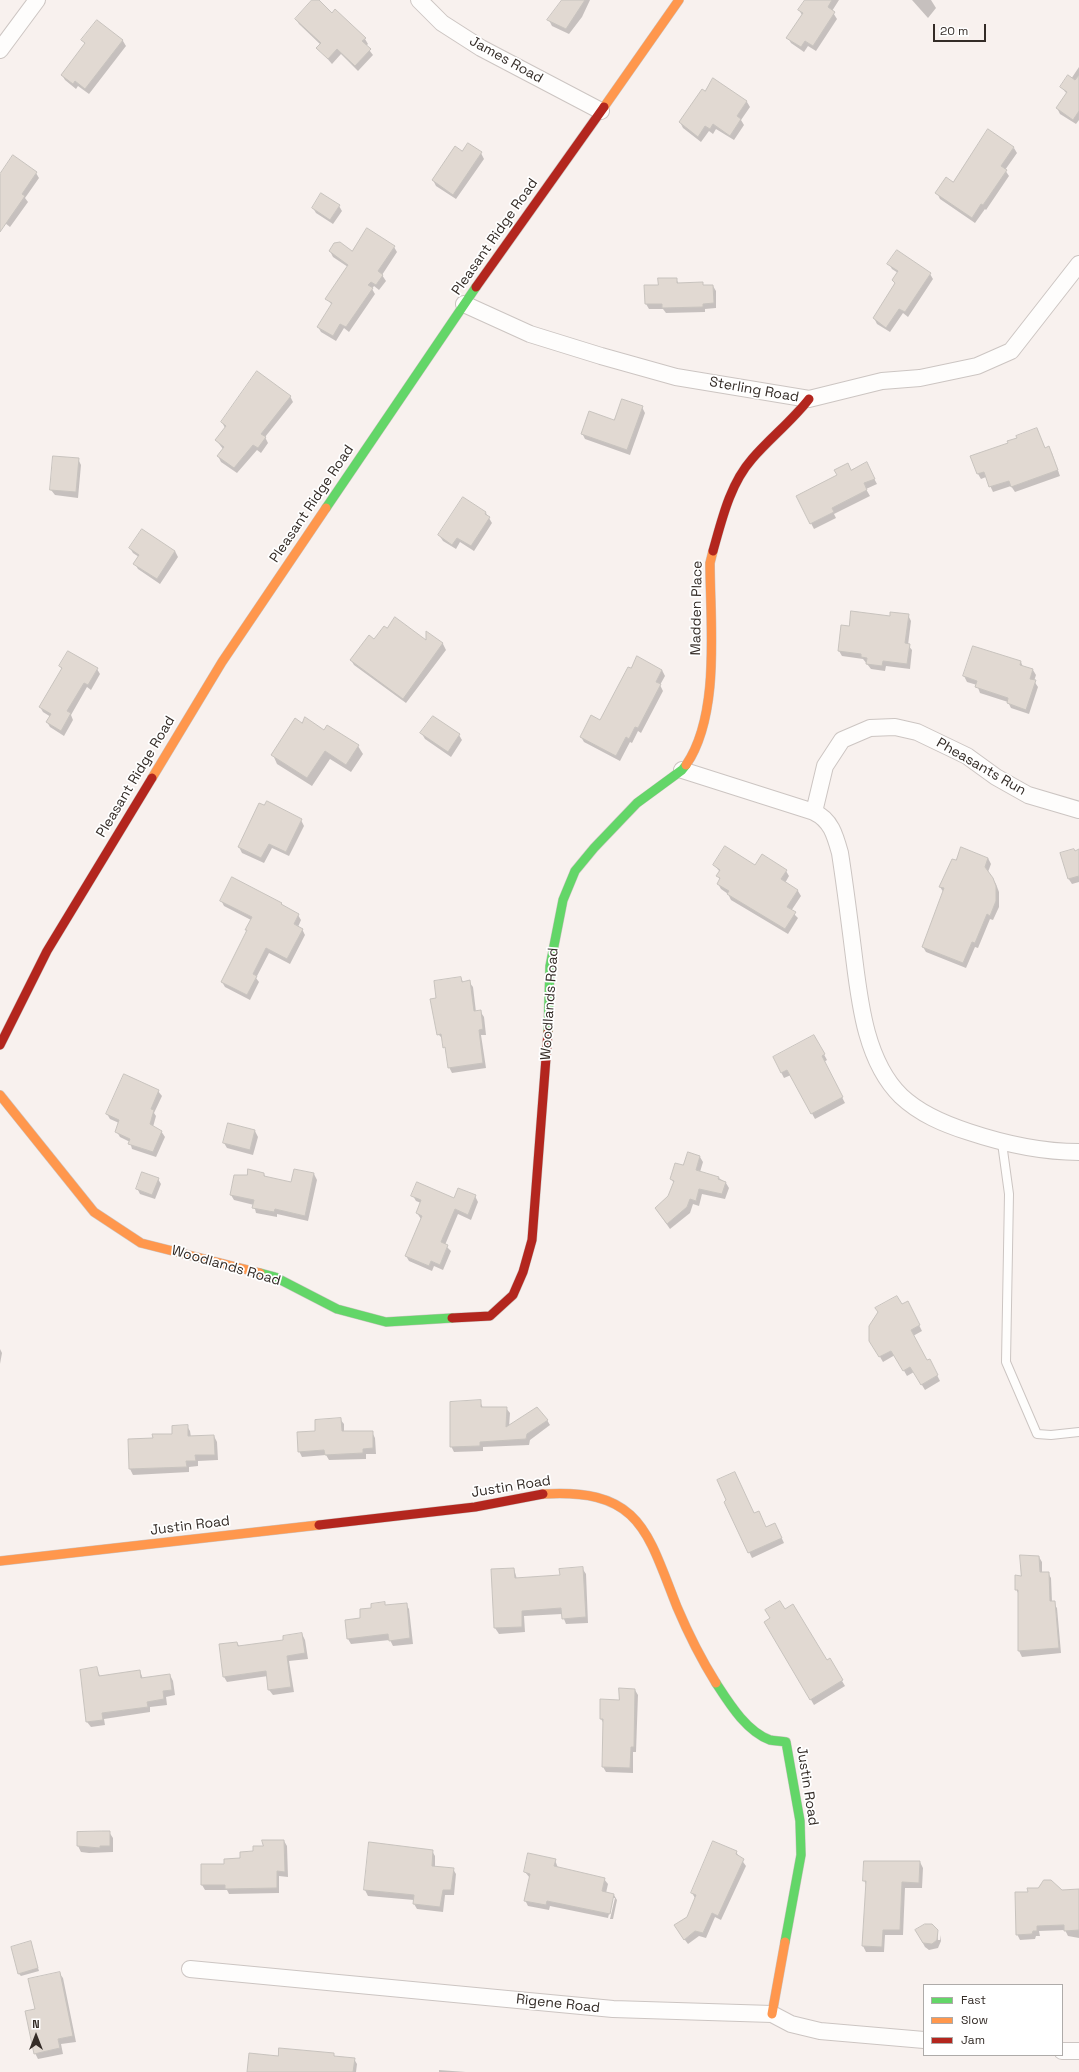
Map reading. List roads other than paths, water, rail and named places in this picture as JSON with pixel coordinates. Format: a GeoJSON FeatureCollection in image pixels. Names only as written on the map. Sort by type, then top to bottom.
{"type":"FeatureCollection","features":[{"type":"Feature","properties":{"kind":"street"},"geometry":{"type":"LineString","coordinates":[[0,50],[37,0]]}},
{"type":"Feature","properties":{"kind":"street","name":"James Road"},"geometry":{"type":"LineString","coordinates":[[418,0],[442,23],[480,48],[601,111]]}},
{"type":"Feature","properties":{"kind":"street","name":"Pleasant Ridge Road"},"geometry":{"type":"LineString","coordinates":[[0,1045],[47,950],[222,662],[464,304],[679,0]]}},
{"type":"Feature","properties":{"kind":"street","name":"Sterling Road"},"geometry":{"type":"LineString","coordinates":[[464,304],[530,334],[676,377],[809,400],[882,381],[920,378],[977,366],[1010,352],[1079,264]]}},
{"type":"Feature","properties":{"kind":"street","name":"Madden Place"},"geometry":{"type":"LineString","coordinates":[[682,770],[694,753],[707,703],[710,683],[710,563],[725,509],[739,478],[752,459],[794,418],[809,400]]}},
{"type":"Feature","properties":{"kind":"street","name":"Pheasants Run"},"geometry":{"type":"LineString","coordinates":[[814,812],[825,766],[842,740],[870,728],[894,727],[917,732],[967,756],[996,777],[1028,795],[1079,810]]}},
{"type":"Feature","properties":{"kind":"street"},"geometry":{"type":"LineString","coordinates":[[682,770],[814,812],[822,816],[834,830],[840,852],[862,1013],[870,1045],[888,1080],[899,1094],[911,1105],[939,1122],[1002,1143],[1055,1152],[1079,1152]]}},
{"type":"Feature","properties":{"kind":"street","name":"Woodlands Road"},"geometry":{"type":"LineString","coordinates":[[0,1095],[94,1212],[142,1242],[275,1277],[337,1309],[386,1322],[490,1316],[513,1295],[523,1272],[532,1240],[549,1021],[550,966],[563,900],[575,871],[594,848],[637,803],[682,770]]}},
{"type":"Feature","properties":{"kind":"street","name":"Justin Road"},"geometry":{"type":"LineString","coordinates":[[0,1561],[475,1507],[529,1495],[566,1492],[590,1495],[610,1501],[630,1514],[645,1531],[662,1564],[684,1622],[720,1689],[743,1721],[758,1733],[780,1743],[786,1742],[800,1821],[801,1855],[772,2014]]}},
{"type":"Feature","properties":{"kind":"street","name":"Rigene Road"},"geometry":{"type":"LineString","coordinates":[[190,1969],[613,2010],[772,2014],[791,2024],[820,2031],[923,2040]]}},
{"type":"Feature","properties":{"kind":"street"},"geometry":{"type":"LineString","coordinates":[[1063,2051],[1079,2051]]}},
{"type":"Feature","properties":{"kind":"lane"},"geometry":{"type":"LineString","coordinates":[[1002,1143],[1009,1194],[1006,1362],[1038,1434],[1051,1435],[1079,1432]]}}]}
